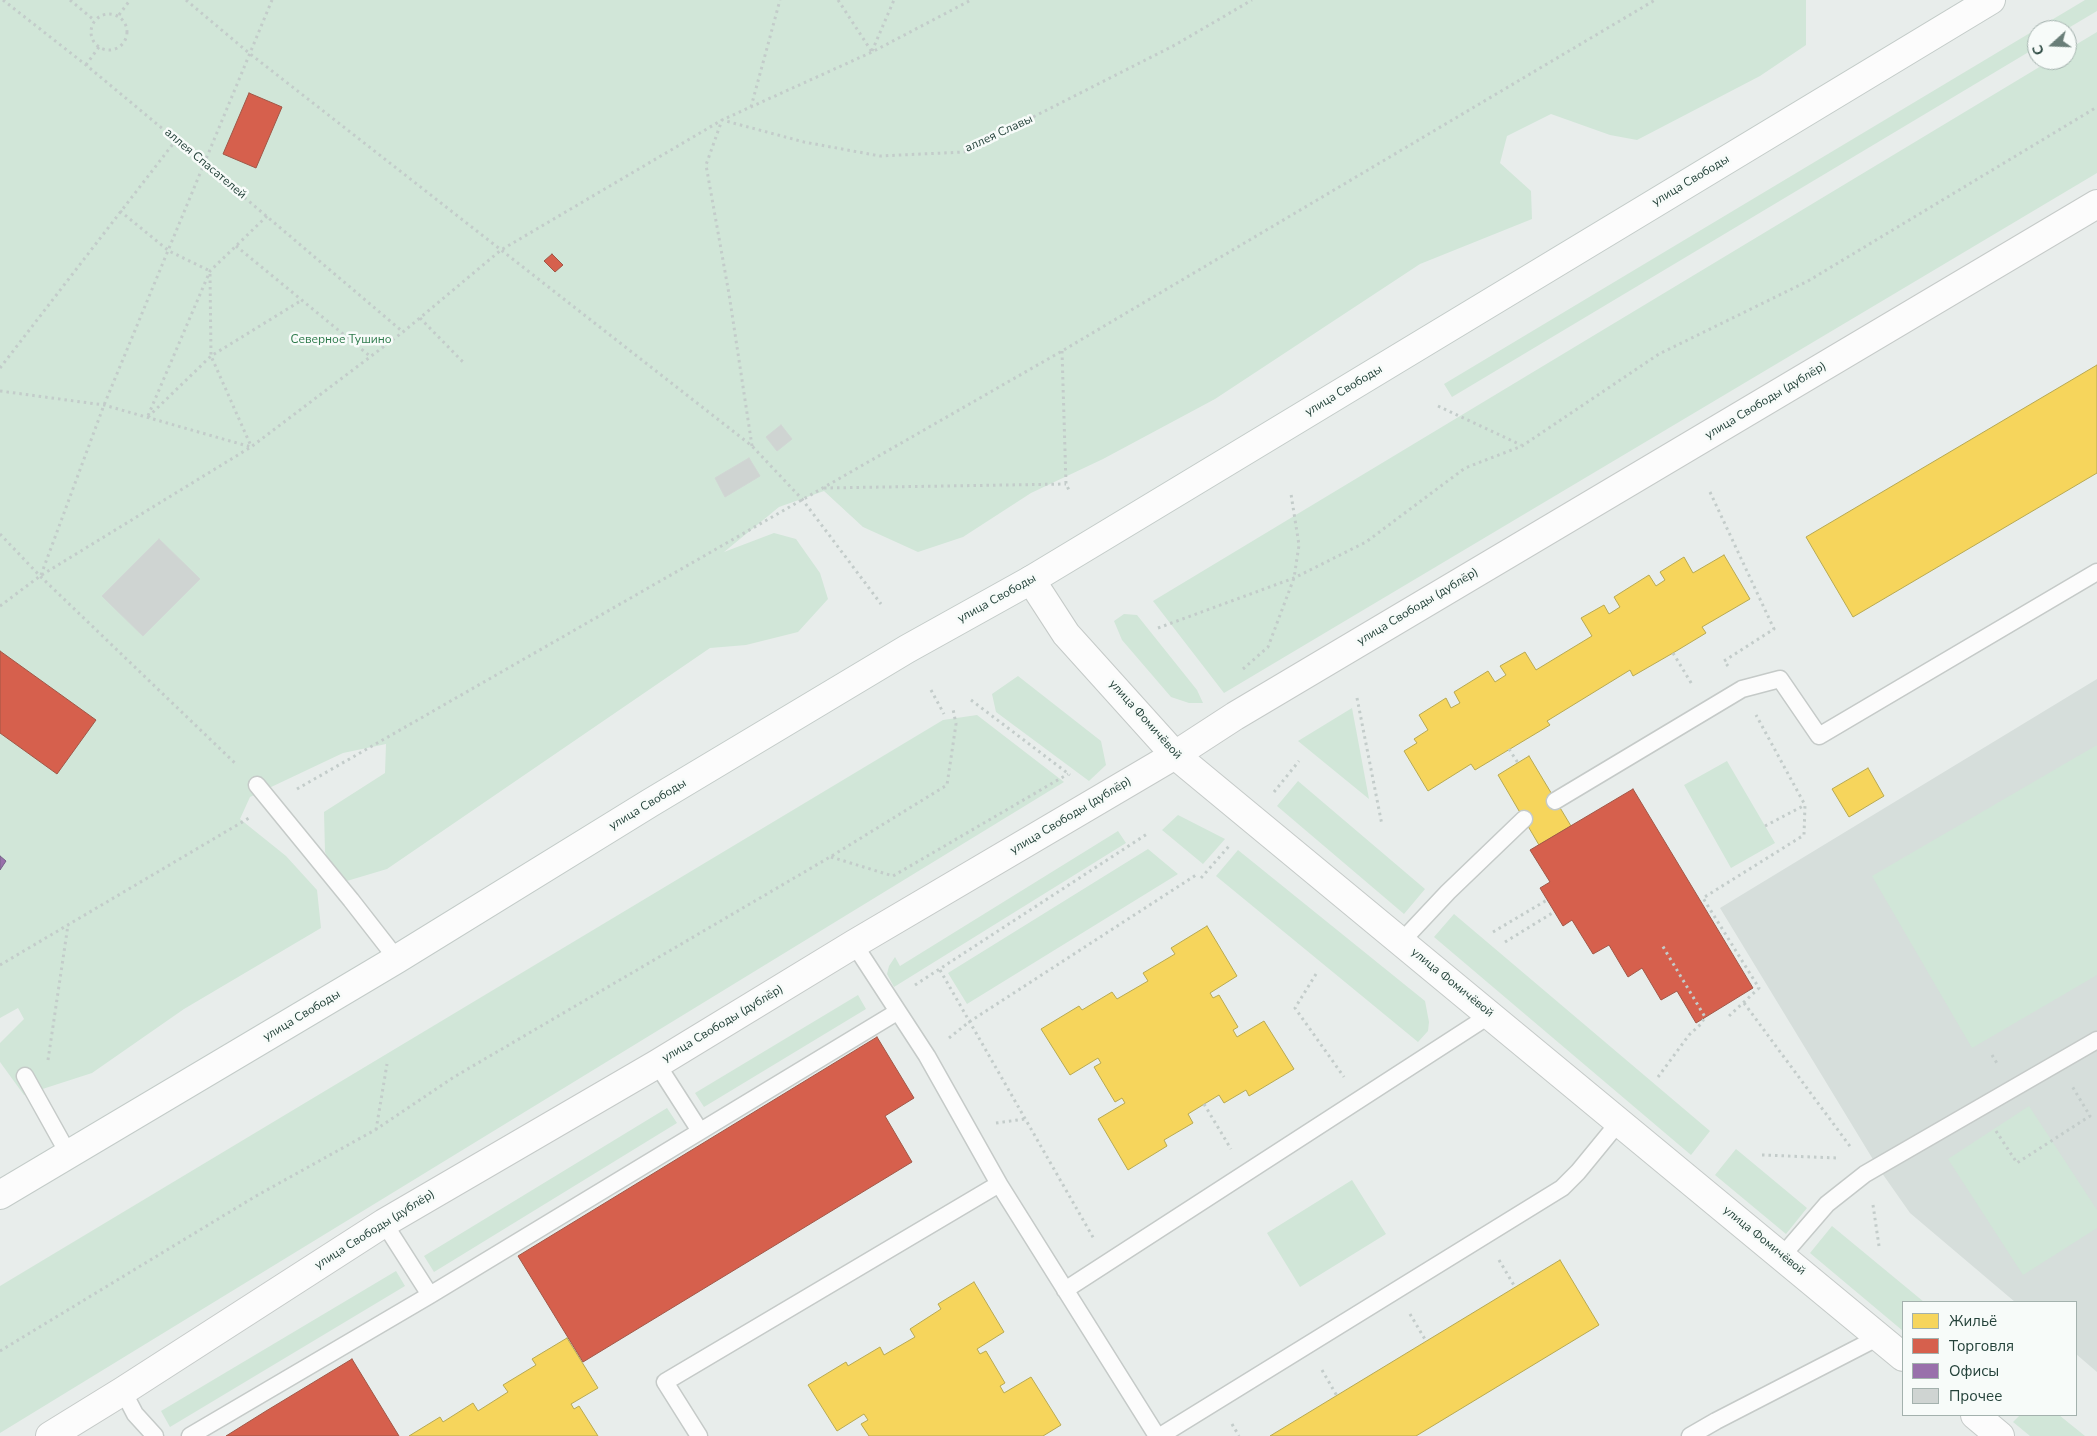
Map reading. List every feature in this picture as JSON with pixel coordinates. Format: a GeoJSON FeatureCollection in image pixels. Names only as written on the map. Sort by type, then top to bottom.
{"type":"FeatureCollection","features":[{"type":"Feature","properties":{"kind":"street","name":"улица Свободы"},"geometry":{"type":"LineString","coordinates":[[0,1196],[397,959],[907,649],[1031,580],[1992,0]]}},
{"type":"Feature","properties":{"kind":"street","name":"улица Свободы (дублёр)"},"geometry":{"type":"LineString","coordinates":[[50,1436],[384,1223],[657,1064],[854,944],[1175,755],[1244,711],[2097,204]]}},
{"type":"Feature","properties":{"kind":"street","name":"улица Фомичёвой"},"geometry":{"type":"LineString","coordinates":[[1031,580],[1066,634],[1175,755],[1902,1356]]}},
{"type":"Feature","properties":{"kind":"street"},"geometry":{"type":"LineString","coordinates":[[1976,1416],[2000,1436]]}},
{"type":"Feature","properties":{"kind":"lane"},"geometry":{"type":"LineString","coordinates":[[1555,800],[1742,689],[1780,679],[1819,736],[2097,572]]}},
{"type":"Feature","properties":{"kind":"lane"},"geometry":{"type":"LineString","coordinates":[[257,785],[397,959]]}},
{"type":"Feature","properties":{"kind":"lane"},"geometry":{"type":"LineString","coordinates":[[1401,942],[1448,892],[1524,819]]}},
{"type":"Feature","properties":{"kind":"lane"},"geometry":{"type":"LineString","coordinates":[[854,944],[927,1056],[999,1184],[1159,1436],[1562,1188],[1578,1172],[1619,1122]]}},
{"type":"Feature","properties":{"kind":"lane"},"geometry":{"type":"LineString","coordinates":[[190,1436],[430,1295],[700,1131],[893,1006]]}},
{"type":"Feature","properties":{"kind":"lane"},"geometry":{"type":"LineString","coordinates":[[1065,1290],[1490,1015]]}},
{"type":"Feature","properties":{"kind":"lane"},"geometry":{"type":"LineString","coordinates":[[1782,1256],[1864,1165],[1980,1107],[2097,1040]]}},
{"type":"Feature","properties":{"kind":"lane"},"geometry":{"type":"LineString","coordinates":[[657,1064],[700,1131]]}},
{"type":"Feature","properties":{"kind":"lane"},"geometry":{"type":"LineString","coordinates":[[25,1076],[69,1155]]}},
{"type":"Feature","properties":{"kind":"lane"},"geometry":{"type":"LineString","coordinates":[[699,1436],[665,1382],[999,1184]]}},
{"type":"Feature","properties":{"kind":"lane"},"geometry":{"type":"LineString","coordinates":[[384,1223],[430,1295]]}},
{"type":"Feature","properties":{"kind":"lane"},"geometry":{"type":"LineString","coordinates":[[1690,1436],[1716,1420],[1879,1338]]}},
{"type":"Feature","properties":{"kind":"lane"},"geometry":{"type":"LineString","coordinates":[[123,1391],[135,1414],[155,1436]]}},
{"type":"Feature","properties":{"kind":"path","name":"аллея Спасателей"},"geometry":{"type":"LineString","coordinates":[[4,0],[205,164],[403,332]]}},
{"type":"Feature","properties":{"kind":"path"},"geometry":{"type":"LineString","coordinates":[[70,0],[94,20]]}},
{"type":"Feature","properties":{"kind":"path"},"geometry":{"type":"LineString","coordinates":[[118,15],[130,0]]}},
{"type":"Feature","properties":{"kind":"path"},"geometry":{"type":"LineString","coordinates":[[186,0],[250,53],[752,446],[802,499],[881,604]]}},
{"type":"Feature","properties":{"kind":"path"},"geometry":{"type":"LineString","coordinates":[[40,576],[104,406],[272,0]]}},
{"type":"Feature","properties":{"kind":"path"},"geometry":{"type":"LineString","coordinates":[[751,107],[780,0]]}},
{"type":"Feature","properties":{"kind":"path"},"geometry":{"type":"LineString","coordinates":[[838,0],[872,52]]}},
{"type":"Feature","properties":{"kind":"path"},"geometry":{"type":"LineString","coordinates":[[872,52],[894,0]]}},
{"type":"Feature","properties":{"kind":"path"},"geometry":{"type":"LineString","coordinates":[[0,606],[40,576],[251,447],[403,332],[501,250],[722,120],[872,52],[971,0]]}},
{"type":"Feature","properties":{"kind":"path","name":"аллея Славы"},"geometry":{"type":"LineString","coordinates":[[722,120],[804,142],[880,156],[964,152],[1174,45],[1252,0]]}},
{"type":"Feature","properties":{"kind":"path"},"geometry":{"type":"LineString","coordinates":[[0,966],[273,803],[1062,351],[1655,0]]}},
{"type":"Feature","properties":{"kind":"path"},"geometry":{"type":"LineString","coordinates":[[104,14],[118,15],[127,28],[125,40],[116,48],[104,50],[99,47],[91,37],[94,20],[104,14]]}},
{"type":"Feature","properties":{"kind":"path"},"geometry":{"type":"LineString","coordinates":[[86,65],[99,47]]}},
{"type":"Feature","properties":{"kind":"path"},"geometry":{"type":"LineString","coordinates":[[1158,628],[1294,578],[1366,542],[1465,468],[1522,446],[1659,354],[1808,281],[2097,107]]}},
{"type":"Feature","properties":{"kind":"path"},"geometry":{"type":"LineString","coordinates":[[722,120],[706,165],[729,294],[752,446]]}},
{"type":"Feature","properties":{"kind":"path"},"geometry":{"type":"LineString","coordinates":[[0,368],[176,140]]}},
{"type":"Feature","properties":{"kind":"path"},"geometry":{"type":"LineString","coordinates":[[120,211],[169,251],[210,271]]}},
{"type":"Feature","properties":{"kind":"path"},"geometry":{"type":"LineString","coordinates":[[147,418],[210,271],[267,216]]}},
{"type":"Feature","properties":{"kind":"path"},"geometry":{"type":"LineString","coordinates":[[236,246],[371,357]]}},
{"type":"Feature","properties":{"kind":"path"},"geometry":{"type":"LineString","coordinates":[[210,271],[211,356],[251,447]]}},
{"type":"Feature","properties":{"kind":"path"},"geometry":{"type":"LineString","coordinates":[[147,418],[211,356],[302,300]]}},
{"type":"Feature","properties":{"kind":"path"},"geometry":{"type":"LineString","coordinates":[[420,318],[463,362]]}},
{"type":"Feature","properties":{"kind":"path"},"geometry":{"type":"LineString","coordinates":[[1062,351],[1066,484],[1069,490]]}},
{"type":"Feature","properties":{"kind":"path"},"geometry":{"type":"LineString","coordinates":[[0,391],[104,406],[251,447]]}},
{"type":"Feature","properties":{"kind":"path"},"geometry":{"type":"LineString","coordinates":[[1438,406],[1522,446]]}},
{"type":"Feature","properties":{"kind":"path"},"geometry":{"type":"LineString","coordinates":[[822,488],[1066,484]]}},
{"type":"Feature","properties":{"kind":"path"},"geometry":{"type":"LineString","coordinates":[[1710,492],[1774,629],[1724,661],[1742,689],[1805,805],[1804,835],[1703,898],[1760,988],[1729,1016]]}},
{"type":"Feature","properties":{"kind":"path"},"geometry":{"type":"LineString","coordinates":[[1242,670],[1268,647],[1294,578],[1300,545],[1290,494]]}},
{"type":"Feature","properties":{"kind":"path"},"geometry":{"type":"LineString","coordinates":[[0,534],[40,576],[257,785]]}},
{"type":"Feature","properties":{"kind":"path"},"geometry":{"type":"LineString","coordinates":[[1673,653],[1707,709]]}},
{"type":"Feature","properties":{"kind":"path"},"geometry":{"type":"LineString","coordinates":[[931,690],[944,714]]}},
{"type":"Feature","properties":{"kind":"path"},"geometry":{"type":"LineString","coordinates":[[1357,698],[1382,825]]}},
{"type":"Feature","properties":{"kind":"path"},"geometry":{"type":"LineString","coordinates":[[971,700],[1075,779]]}},
{"type":"Feature","properties":{"kind":"path"},"geometry":{"type":"LineString","coordinates":[[0,1351],[256,1196],[375,1130],[454,1077],[830,857],[947,785],[956,724],[953,709]]}},
{"type":"Feature","properties":{"kind":"path"},"geometry":{"type":"LineString","coordinates":[[1509,749],[1518,763]]}},
{"type":"Feature","properties":{"kind":"path"},"geometry":{"type":"LineString","coordinates":[[1269,799],[1299,761]]}},
{"type":"Feature","properties":{"kind":"path"},"geometry":{"type":"LineString","coordinates":[[830,857],[893,876],[1068,774]]}},
{"type":"Feature","properties":{"kind":"path"},"geometry":{"type":"LineString","coordinates":[[1765,826],[1805,805]]}},
{"type":"Feature","properties":{"kind":"path"},"geometry":{"type":"LineString","coordinates":[[893,1006],[940,970],[1147,834]]}},
{"type":"Feature","properties":{"kind":"path"},"geometry":{"type":"LineString","coordinates":[[1201,878],[1232,844]]}},
{"type":"Feature","properties":{"kind":"path"},"geometry":{"type":"LineString","coordinates":[[927,1056],[969,1022],[1196,874]]}},
{"type":"Feature","properties":{"kind":"path"},"geometry":{"type":"LineString","coordinates":[[1494,932],[1547,900]]}},
{"type":"Feature","properties":{"kind":"path"},"geometry":{"type":"LineString","coordinates":[[1505,942],[1554,912]]}},
{"type":"Feature","properties":{"kind":"path"},"geometry":{"type":"LineString","coordinates":[[42,1105],[68,925]]}},
{"type":"Feature","properties":{"kind":"path"},"geometry":{"type":"LineString","coordinates":[[1658,1077],[1705,1017],[1662,946]]}},
{"type":"Feature","properties":{"kind":"path"},"geometry":{"type":"LineString","coordinates":[[940,970],[1108,1263]]}},
{"type":"Feature","properties":{"kind":"path"},"geometry":{"type":"LineString","coordinates":[[1316,974],[1295,1008],[1360,1099]]}},
{"type":"Feature","properties":{"kind":"path"},"geometry":{"type":"LineString","coordinates":[[1744,1002],[1864,1165],[1879,1246]]}},
{"type":"Feature","properties":{"kind":"path"},"geometry":{"type":"LineString","coordinates":[[1980,1107],[2016,1163],[2090,1116],[2057,1063]]}},
{"type":"Feature","properties":{"kind":"path"},"geometry":{"type":"LineString","coordinates":[[375,1130],[387,1064]]}},
{"type":"Feature","properties":{"kind":"path"},"geometry":{"type":"LineString","coordinates":[[1204,1104],[1246,1173]]}},
{"type":"Feature","properties":{"kind":"path"},"geometry":{"type":"LineString","coordinates":[[1762,1155],[1864,1165]]}},
{"type":"Feature","properties":{"kind":"shaded area"},"geometry":{"type":"Polygon","coordinates":[[[2097,679],[2097,1372],[2077,1355],[2077,1301],[2014,1301],[1910,1213],[1877,1166],[1720,908],[2097,679]]]}},
{"type":"Feature","properties":{"kind":"green space","name":"Северное Тушино"},"geometry":{"type":"Polygon","coordinates":[[[0,0],[1806,0],[1806,45],[1760,76],[1637,140],[1610,135],[1551,114],[1507,136],[1500,163],[1531,191],[1532,219],[1420,264],[1215,399],[1103,459],[1031,493],[963,537],[918,552],[863,527],[824,491],[779,507],[724,552],[774,533],[796,539],[820,573],[828,599],[798,632],[746,645],[710,648],[387,869],[340,883],[325,852],[324,812],[385,773],[386,744],[343,753],[250,797],[240,819],[286,856],[317,890],[321,928],[184,1009],[92,1073],[24,1095],[0,1062],[0,1043],[24,1019],[18,1008],[0,1018],[0,0]]]}},
{"type":"Feature","properties":{"kind":"green space"},"geometry":{"type":"Polygon","coordinates":[[[2085,0],[2097,0],[2097,11],[2077,23],[2077,20],[2052,20],[2085,0]]]}},
{"type":"Feature","properties":{"kind":"green space"},"geometry":{"type":"Polygon","coordinates":[[[2097,32],[2097,173],[1224,693],[1153,601],[2034,70],[2077,70],[2077,44],[2097,32]]]}},
{"type":"Feature","properties":{"kind":"green space"},"geometry":{"type":"Polygon","coordinates":[[[2027,35],[2027,53],[1452,397],[1444,384],[2027,35]]]}},
{"type":"Feature","properties":{"kind":"green space"},"geometry":{"type":"Polygon","coordinates":[[[1124,614],[1137,615],[1197,690],[1203,703],[1189,703],[1171,697],[1122,640],[1114,621],[1124,614]]]}},
{"type":"Feature","properties":{"kind":"green space"},"geometry":{"type":"Polygon","coordinates":[[[1018,676],[1101,741],[1106,765],[1089,781],[996,712],[992,694],[1018,676]]]}},
{"type":"Feature","properties":{"kind":"green space"},"geometry":{"type":"Polygon","coordinates":[[[1352,708],[1369,799],[1298,741],[1352,708]]]}},
{"type":"Feature","properties":{"kind":"green space"},"geometry":{"type":"Polygon","coordinates":[[[977,715],[1064,782],[0,1433],[0,1286],[943,720],[977,715]]]}},
{"type":"Feature","properties":{"kind":"green space"},"geometry":{"type":"Polygon","coordinates":[[[2097,745],[2097,975],[1972,1048],[1872,876],[2097,745]]]}},
{"type":"Feature","properties":{"kind":"green space"},"geometry":{"type":"Polygon","coordinates":[[[1727,761],[1775,843],[1731,868],[1684,785],[1727,761]]]}},
{"type":"Feature","properties":{"kind":"green space"},"geometry":{"type":"Polygon","coordinates":[[[1298,781],[1425,889],[1404,914],[1277,806],[1298,781]]]}},
{"type":"Feature","properties":{"kind":"green space"},"geometry":{"type":"Polygon","coordinates":[[[1178,815],[1225,839],[1203,864],[1162,830],[1178,815]]]}},
{"type":"Feature","properties":{"kind":"green space"},"geometry":{"type":"Polygon","coordinates":[[[1118,831],[1126,843],[894,987],[887,974],[889,966],[895,957],[900,966],[1118,831]]]}},
{"type":"Feature","properties":{"kind":"green space"},"geometry":{"type":"Polygon","coordinates":[[[1148,849],[1178,874],[967,1004],[948,973],[1148,849]]]}},
{"type":"Feature","properties":{"kind":"green space"},"geometry":{"type":"Polygon","coordinates":[[[1238,850],[1425,1001],[1429,1022],[1428,1031],[1418,1042],[1216,876],[1238,850]]]}},
{"type":"Feature","properties":{"kind":"green space"},"geometry":{"type":"Polygon","coordinates":[[[1454,914],[1710,1131],[1691,1155],[1434,937],[1454,914]]]}},
{"type":"Feature","properties":{"kind":"green space"},"geometry":{"type":"Polygon","coordinates":[[[858,995],[866,1009],[704,1107],[695,1093],[858,995]]]}},
{"type":"Feature","properties":{"kind":"green space"},"geometry":{"type":"Polygon","coordinates":[[[2029,1106],[2097,1210],[2097,1228],[2023,1275],[1948,1159],[2029,1106]]]}},
{"type":"Feature","properties":{"kind":"green space"},"geometry":{"type":"Polygon","coordinates":[[[667,1108],[677,1123],[434,1272],[424,1256],[667,1108]]]}},
{"type":"Feature","properties":{"kind":"green space"},"geometry":{"type":"Polygon","coordinates":[[[1736,1149],[1807,1208],[1786,1234],[1715,1175],[1736,1149]]]}},
{"type":"Feature","properties":{"kind":"green space"},"geometry":{"type":"Polygon","coordinates":[[[1352,1180],[1386,1234],[1300,1287],[1267,1233],[1352,1180]]]}},
{"type":"Feature","properties":{"kind":"green space"},"geometry":{"type":"Polygon","coordinates":[[[1832,1226],[1923,1301],[1902,1301],[1902,1330],[1810,1253],[1832,1226]]]}},
{"type":"Feature","properties":{"kind":"green space"},"geometry":{"type":"Polygon","coordinates":[[[396,1271],[405,1286],[170,1427],[161,1411],[396,1271]]]}},
{"type":"Feature","properties":{"kind":"green space"},"geometry":{"type":"Polygon","coordinates":[[[2019,1416],[2060,1416],[2085,1436],[2030,1436],[2013,1422],[2019,1416]]]}},
{"type":"Feature","properties":{"kind":"building: Жильё"},"geometry":{"type":"Polygon","coordinates":[[[2097,365],[2097,473],[1853,617],[1806,537],[2097,365]]]}},
{"type":"Feature","properties":{"kind":"building: Жильё"},"geometry":{"type":"Polygon","coordinates":[[[1724,555],[1750,599],[1702,627],[1706,633],[1673,653],[1633,676],[1630,670],[1547,721],[1550,725],[1475,770],[1471,764],[1428,791],[1404,751],[1417,743],[1414,739],[1428,730],[1419,715],[1446,698],[1451,708],[1460,703],[1454,692],[1488,671],[1495,682],[1506,675],[1500,666],[1525,652],[1536,670],[1592,636],[1581,618],[1604,605],[1609,614],[1620,607],[1614,597],[1649,575],[1656,586],[1665,580],[1660,572],[1684,557],[1693,573],[1724,555]]]}},
{"type":"Feature","properties":{"kind":"building: Жильё"},"geometry":{"type":"Polygon","coordinates":[[[1529,756],[1571,826],[1539,845],[1498,775],[1529,756]]]}},
{"type":"Feature","properties":{"kind":"building: Жильё"},"geometry":{"type":"Polygon","coordinates":[[[1868,768],[1884,796],[1849,817],[1832,789],[1868,768]]]}},
{"type":"Feature","properties":{"kind":"building: Жильё"},"geometry":{"type":"Polygon","coordinates":[[[1207,926],[1237,976],[1210,993],[1213,998],[1219,995],[1238,1027],[1233,1030],[1237,1037],[1264,1021],[1294,1069],[1249,1096],[1246,1090],[1224,1103],[1219,1095],[1188,1114],[1193,1123],[1164,1140],[1167,1146],[1128,1170],[1098,1119],[1125,1103],[1122,1098],[1115,1102],[1094,1067],[1101,1063],[1098,1058],[1070,1075],[1041,1029],[1079,1006],[1082,1010],[1112,992],[1117,999],[1148,981],[1143,973],[1175,954],[1171,948],[1207,926]]]}},
{"type":"Feature","properties":{"kind":"building: Жильё"},"geometry":{"type":"Polygon","coordinates":[[[1560,1260],[1599,1325],[1416,1436],[1270,1436],[1560,1260]]]}},
{"type":"Feature","properties":{"kind":"building: Жильё"},"geometry":{"type":"Polygon","coordinates":[[[974,1282],[1004,1332],[977,1349],[980,1354],[986,1351],[1005,1383],[1000,1386],[1004,1393],[1031,1377],[1061,1425],[1043,1436],[869,1436],[861,1424],[868,1420],[864,1414],[837,1431],[808,1385],[846,1362],[848,1366],[880,1347],[884,1355],[915,1337],[910,1329],[941,1309],[938,1304],[974,1282]]]}},
{"type":"Feature","properties":{"kind":"building: Жильё"},"geometry":{"type":"Polygon","coordinates":[[[567,1338],[598,1388],[571,1404],[574,1409],[579,1406],[598,1436],[409,1436],[440,1417],[443,1422],[473,1403],[478,1411],[508,1392],[503,1385],[536,1365],[532,1359],[567,1338]]]}},
{"type":"Feature","properties":{"kind":"building: Торговля"},"geometry":{"type":"Polygon","coordinates":[[[249,93],[282,107],[256,168],[223,154],[249,93]]]}},
{"type":"Feature","properties":{"kind":"building: Торговля"},"geometry":{"type":"Polygon","coordinates":[[[552,254],[563,265],[555,272],[544,261],[552,254]]]}},
{"type":"Feature","properties":{"kind":"building: Торговля"},"geometry":{"type":"Polygon","coordinates":[[[0,651],[96,720],[57,774],[0,733],[0,651]]]}},
{"type":"Feature","properties":{"kind":"building: Торговля"},"geometry":{"type":"Polygon","coordinates":[[[1633,789],[1753,988],[1696,1023],[1677,991],[1661,1000],[1642,968],[1628,977],[1609,945],[1593,954],[1572,920],[1563,926],[1540,888],[1550,882],[1530,850],[1633,789]]]}},
{"type":"Feature","properties":{"kind":"building: Торговля"},"geometry":{"type":"Polygon","coordinates":[[[877,1037],[914,1098],[885,1116],[912,1162],[583,1362],[518,1256],[877,1037]]]}},
{"type":"Feature","properties":{"kind":"building: Торговля"},"geometry":{"type":"Polygon","coordinates":[[[352,1359],[399,1436],[226,1436],[266,1411],[352,1359]]]}},
{"type":"Feature","properties":{"kind":"building: Офисы"},"geometry":{"type":"Polygon","coordinates":[[[0,856],[6,861],[0,870],[0,856]]]}},
{"type":"Feature","properties":{"kind":"building: Прочее"},"geometry":{"type":"Polygon","coordinates":[[[781,425],[792,439],[777,451],[766,437],[781,425]]]}},
{"type":"Feature","properties":{"kind":"building: Прочее"},"geometry":{"type":"Polygon","coordinates":[[[749,458],[760,476],[725,497],[715,478],[749,458]]]}},
{"type":"Feature","properties":{"kind":"building: Прочее"},"geometry":{"type":"Polygon","coordinates":[[[159,539],[200,579],[143,636],[102,596],[159,539]]]}}]}
